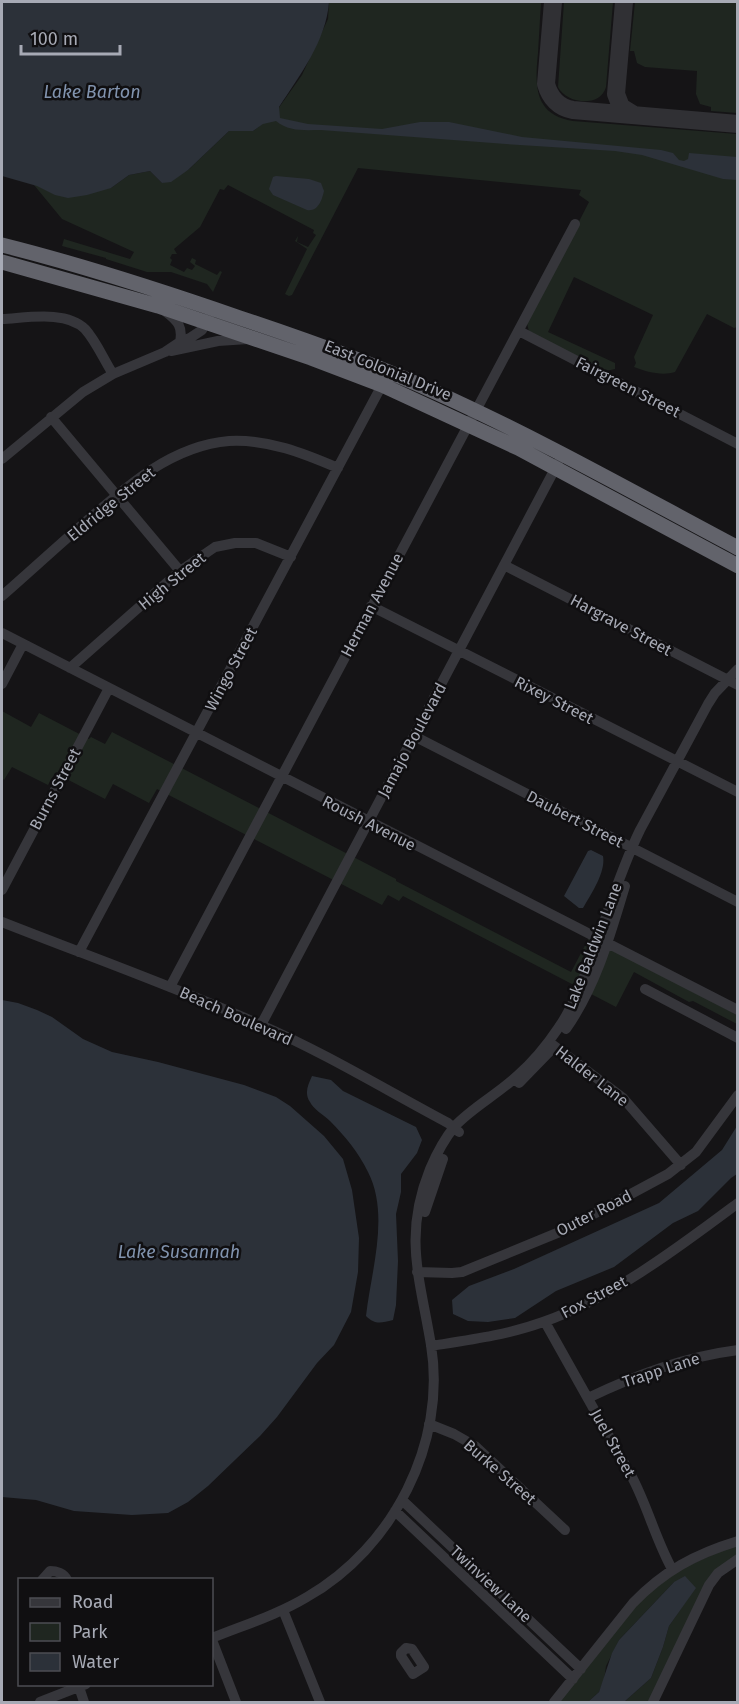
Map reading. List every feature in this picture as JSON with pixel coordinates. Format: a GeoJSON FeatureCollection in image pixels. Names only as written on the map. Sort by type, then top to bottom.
{"type":"FeatureCollection","features":[{"type":"Feature","properties":{"kind":"highway","name":"East Colonial Drive"},"geometry":{"type":"LineString","coordinates":[[2,245],[113,276],[355,358],[559,461],[676,524],[738,566]]}},
{"type":"Feature","properties":{"kind":"highway","name":"East Colonial Drive"},"geometry":{"type":"LineString","coordinates":[[2,262],[158,306],[472,417]]}},
{"type":"Feature","properties":{"kind":"highway","name":"East Colonial Drive"},"geometry":{"type":"LineString","coordinates":[[676,524],[738,548]]}},
{"type":"Feature","properties":{"kind":"street","name":"Herman Avenue"},"geometry":{"type":"LineString","coordinates":[[170,987],[575,224]]}},
{"type":"Feature","properties":{"kind":"street"},"geometry":{"type":"LineString","coordinates":[[158,306],[178,321],[182,333],[180,342]]}},
{"type":"Feature","properties":{"kind":"street"},"geometry":{"type":"LineString","coordinates":[[207,344],[217,310]]}},
{"type":"Feature","properties":{"kind":"street"},"geometry":{"type":"LineString","coordinates":[[2,319],[51,317],[78,323],[87,331],[113,374]]}},
{"type":"Feature","properties":{"kind":"street"},"geometry":{"type":"LineString","coordinates":[[2,459],[83,392],[113,374],[165,352],[212,325]]}},
{"type":"Feature","properties":{"kind":"street","name":"Fairgreen Street"},"geometry":{"type":"LineString","coordinates":[[519,331],[738,444]]}},
{"type":"Feature","properties":{"kind":"street"},"geometry":{"type":"LineString","coordinates":[[165,352],[226,340],[255,339]]}},
{"type":"Feature","properties":{"kind":"street","name":"Wingo Street"},"geometry":{"type":"LineString","coordinates":[[79,952],[382,385]]}},
{"type":"Feature","properties":{"kind":"street"},"geometry":{"type":"LineString","coordinates":[[51,417],[180,571]]}},
{"type":"Feature","properties":{"kind":"street","name":"Eldridge Street"},"geometry":{"type":"LineString","coordinates":[[2,596],[117,494],[163,462],[196,449],[228,441],[266,443],[299,451],[338,468]]}},
{"type":"Feature","properties":{"kind":"street","name":"Jamajo Boulevard"},"geometry":{"type":"LineString","coordinates":[[261,1025],[559,461]]}},
{"type":"Feature","properties":{"kind":"street","name":"High Street"},"geometry":{"type":"LineString","coordinates":[[70,668],[180,571],[215,547],[235,543],[256,543],[291,557]]}},
{"type":"Feature","properties":{"kind":"street","name":"Hargrave Street"},"geometry":{"type":"LineString","coordinates":[[504,565],[734,682]]}},
{"type":"Feature","properties":{"kind":"street","name":"Rixey Street"},"geometry":{"type":"LineString","coordinates":[[371,606],[738,792]]}},
{"type":"Feature","properties":{"kind":"street","name":"Roush Avenue"},"geometry":{"type":"LineString","coordinates":[[2,633],[603,943],[738,1010]]}},
{"type":"Feature","properties":{"kind":"street"},"geometry":{"type":"LineString","coordinates":[[2,684],[23,644]]}},
{"type":"Feature","properties":{"kind":"street","name":"Lake Baldwin Lane"},"geometry":{"type":"LineString","coordinates":[[213,1639],[283,1611],[309,1596],[351,1566],[368,1548],[402,1500],[417,1467],[429,1424],[433,1371],[431,1346],[417,1272],[430,1192],[445,1154],[457,1130],[521,1082],[582,1004],[598,969],[603,943],[634,849],[680,763],[708,704],[734,682],[738,669]]}},
{"type":"Feature","properties":{"kind":"street","name":"Burns Street"},"geometry":{"type":"LineString","coordinates":[[2,890],[109,688]]}},
{"type":"Feature","properties":{"kind":"street","name":"Daubert Street"},"geometry":{"type":"LineString","coordinates":[[414,736],[738,902]]}},
{"type":"Feature","properties":{"kind":"street","name":"Beach Boulevard"},"geometry":{"type":"LineString","coordinates":[[2,922],[261,1025],[305,1046],[457,1130]]}},
{"type":"Feature","properties":{"kind":"street"},"geometry":{"type":"LineString","coordinates":[[645,989],[738,1038]]}},
{"type":"Feature","properties":{"kind":"street","name":"Halder Lane"},"geometry":{"type":"LineString","coordinates":[[552,1044],[623,1098],[681,1165]]}},
{"type":"Feature","properties":{"kind":"street","name":"Outer Road"},"geometry":{"type":"LineString","coordinates":[[417,1272],[462,1272],[580,1222],[681,1165],[696,1152],[738,1095]]}},
{"type":"Feature","properties":{"kind":"street","name":"Fox Street"},"geometry":{"type":"LineString","coordinates":[[431,1346],[485,1338],[545,1322],[587,1303],[687,1241],[738,1203]]}},
{"type":"Feature","properties":{"kind":"street","name":"Juel Street"},"geometry":{"type":"LineString","coordinates":[[545,1322],[633,1479],[672,1569]]}},
{"type":"Feature","properties":{"kind":"street","name":"Trapp Lane"},"geometry":{"type":"LineString","coordinates":[[588,1398],[629,1378],[659,1367],[738,1350]]}},
{"type":"Feature","properties":{"kind":"street","name":"Burke Street"},"geometry":{"type":"LineString","coordinates":[[429,1424],[476,1446],[565,1530]]}},
{"type":"Feature","properties":{"kind":"street","name":"Twinview Lane"},"geometry":{"type":"LineString","coordinates":[[402,1500],[581,1669]]}},
{"type":"Feature","properties":{"kind":"street","name":"Twinview Lane"},"geometry":{"type":"LineString","coordinates":[[395,1511],[573,1679]]}},
{"type":"Feature","properties":{"kind":"street"},"geometry":{"type":"LineString","coordinates":[[554,1702],[646,1589],[672,1569],[698,1554],[738,1541]]}},
{"type":"Feature","properties":{"kind":"street"},"geometry":{"type":"LineString","coordinates":[[653,1702],[709,1585],[718,1573],[738,1559]]}},
{"type":"Feature","properties":{"kind":"street"},"geometry":{"type":"LineString","coordinates":[[44,1578],[50,1571],[55,1571],[64,1578]]}},
{"type":"Feature","properties":{"kind":"street"},"geometry":{"type":"LineString","coordinates":[[283,1611],[320,1702]]}},
{"type":"Feature","properties":{"kind":"street"},"geometry":{"type":"LineString","coordinates":[[213,1642],[236,1702]]}},
{"type":"Feature","properties":{"kind":"street"},"geometry":{"type":"LineString","coordinates":[[418,1670],[426,1681]]}},
{"type":"Feature","properties":{"kind":"street"},"geometry":{"type":"LineString","coordinates":[[40,1702],[81,1686],[84,1702]]}},
{"type":"Feature","properties":{"kind":"green space"},"geometry":{"type":"Polygon","coordinates":[[[329,2],[541,2],[537,87],[539,96],[550,112],[560,118],[573,121],[737,134],[737,327],[734,328],[707,314],[675,372],[660,373],[634,367],[636,363],[634,357],[653,315],[574,277],[548,332],[615,363],[615,369],[606,371],[529,332],[527,323],[589,202],[579,195],[581,190],[358,168],[292,295],[289,296],[285,294],[307,249],[295,241],[298,236],[297,242],[308,247],[316,235],[313,233],[314,230],[228,185],[224,190],[220,189],[200,227],[174,249],[177,254],[172,254],[170,258],[172,260],[170,265],[184,272],[187,268],[192,270],[195,266],[190,262],[192,258],[196,260],[195,264],[217,275],[220,271],[222,272],[213,292],[207,284],[171,272],[147,272],[62,246],[64,239],[130,259],[134,252],[62,219],[34,185],[111,188],[129,175],[150,171],[162,183],[188,170],[229,131],[253,131],[273,116],[302,75],[328,19],[329,2]]]}},
{"type":"Feature","properties":{"kind":"green space"},"geometry":{"type":"Polygon","coordinates":[[[564,2],[613,2],[606,87],[603,94],[591,101],[568,97],[558,87],[564,2]]]}},
{"type":"Feature","properties":{"kind":"green space"},"geometry":{"type":"Polygon","coordinates":[[[635,2],[737,2],[737,113],[711,111],[711,107],[700,104],[696,94],[697,71],[645,67],[637,63],[634,51],[630,51],[635,2]]]}},
{"type":"Feature","properties":{"kind":"green space"},"geometry":{"type":"Polygon","coordinates":[[[2,711],[31,727],[39,713],[89,739],[91,737],[105,744],[112,732],[571,972],[590,936],[737,1015],[737,1024],[693,1001],[689,1002],[634,972],[616,1007],[403,896],[399,901],[388,895],[382,905],[157,789],[149,803],[113,784],[105,799],[55,773],[48,785],[12,767],[4,780],[2,778],[2,711]]]}},
{"type":"Feature","properties":{"kind":"green space"},"geometry":{"type":"Polygon","coordinates":[[[737,1544],[737,1556],[717,1571],[650,1702],[624,1702],[651,1678],[669,1626],[695,1588],[689,1582],[674,1582],[619,1640],[606,1666],[599,1692],[589,1701],[556,1702],[628,1613],[669,1574],[737,1544]]]}},
{"type":"Feature","properties":{"kind":"water","name":"Lake Barton"},"geometry":{"type":"Polygon","coordinates":[[[2,2],[329,2],[323,30],[303,70],[279,107],[280,118],[308,124],[382,129],[420,122],[449,122],[522,137],[661,150],[673,153],[679,160],[684,161],[688,159],[689,153],[737,157],[737,180],[723,179],[642,155],[615,151],[297,130],[276,121],[263,124],[253,131],[229,131],[188,170],[171,182],[162,183],[150,171],[129,175],[111,188],[87,195],[68,198],[55,195],[37,186],[2,176],[2,2]]]}},
{"type":"Feature","properties":{"kind":"water"},"geometry":{"type":"Polygon","coordinates":[[[273,177],[309,179],[321,183],[324,191],[319,205],[307,210],[273,195],[269,189],[273,177]]]}},
{"type":"Feature","properties":{"kind":"water"},"geometry":{"type":"Polygon","coordinates":[[[591,850],[603,856],[602,869],[583,908],[579,908],[564,896],[588,851],[591,850]]]}},
{"type":"Feature","properties":{"kind":"water","name":"Lake Susannah"},"geometry":{"type":"Polygon","coordinates":[[[2,1000],[18,1003],[52,1017],[83,1039],[112,1052],[244,1085],[276,1097],[290,1106],[324,1136],[343,1159],[352,1190],[359,1238],[358,1272],[351,1312],[334,1345],[317,1363],[260,1436],[208,1486],[188,1502],[168,1513],[132,1515],[74,1511],[36,1500],[2,1497],[2,1000]]]}},
{"type":"Feature","properties":{"kind":"water"},"geometry":{"type":"Polygon","coordinates":[[[312,1076],[331,1080],[343,1091],[416,1127],[422,1140],[417,1153],[401,1174],[401,1192],[396,1214],[398,1261],[393,1320],[378,1322],[366,1316],[377,1243],[378,1206],[368,1172],[351,1145],[308,1099],[308,1086],[312,1076]]]}},
{"type":"Feature","properties":{"kind":"water"},"geometry":{"type":"Polygon","coordinates":[[[737,1126],[737,1174],[698,1211],[673,1223],[614,1267],[556,1291],[515,1318],[488,1322],[468,1321],[453,1314],[452,1300],[469,1286],[514,1269],[659,1203],[722,1150],[737,1126]]]}},
{"type":"Feature","properties":{"kind":"water"},"geometry":{"type":"Polygon","coordinates":[[[685,1576],[696,1588],[669,1626],[651,1678],[624,1702],[583,1702],[589,1701],[599,1692],[612,1653],[619,1640],[674,1582],[685,1576]]]}},
{"type":"Feature","properties":{"kind":"taxiway"},"geometry":{"type":"LineString","coordinates":[[553,2],[546,84],[550,94],[559,105],[573,110],[738,124]]}},
{"type":"Feature","properties":{"kind":"taxiway"},"geometry":{"type":"LineString","coordinates":[[624,2],[616,94],[621,107],[634,115]]}}]}
